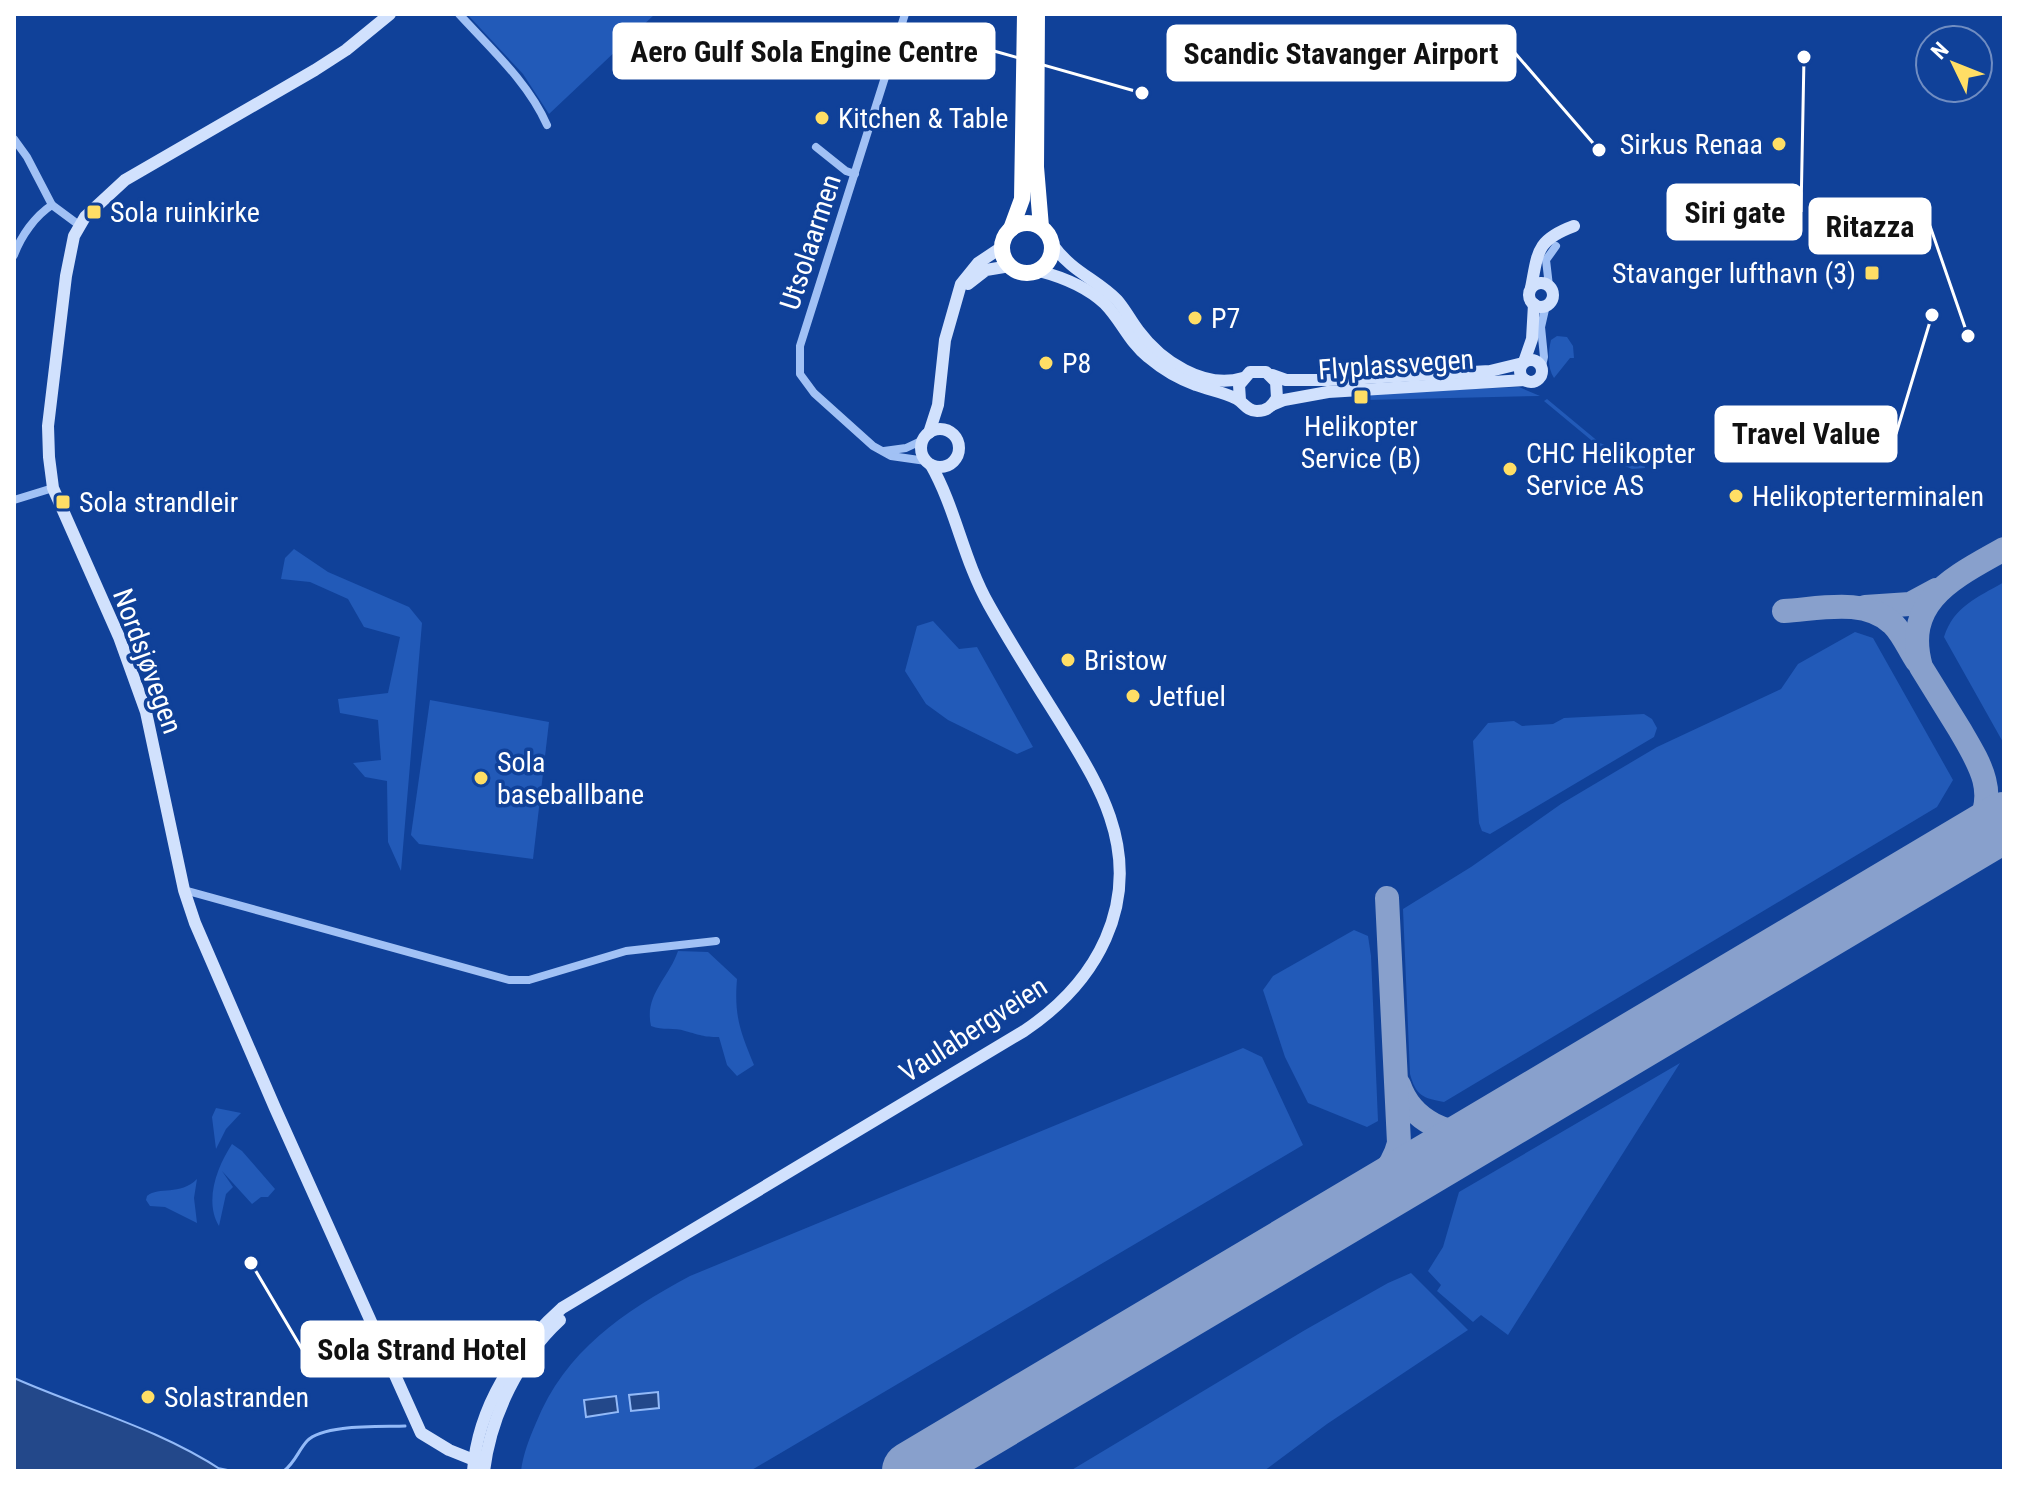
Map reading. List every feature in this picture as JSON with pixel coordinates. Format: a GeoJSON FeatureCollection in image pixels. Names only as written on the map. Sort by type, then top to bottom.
{"type":"FeatureCollection","features":[{"type":"Feature","properties":{"kind":"highway"},"geometry":{"type":"LineString","coordinates":[[1011,229],[1031,223],[1048,234],[1052,254],[1039,271],[1029,274],[1019,272],[1004,258],[1002,247],[1022,199],[1025,14]]}},
{"type":"Feature","properties":{"kind":"highway"},"geometry":{"type":"LineString","coordinates":[[1037,14],[1036,167],[1041,227]]}},
{"type":"Feature","properties":{"kind":"street","name":"Nordsjøvegen"},"geometry":{"type":"LineString","coordinates":[[390,14],[346,50],[125,180],[92,208],[79,225],[70,250],[48,426],[53,488],[133,673],[153,745],[184,890],[195,923],[414,1420],[421,1433],[477,1458]]}},
{"type":"Feature","properties":{"kind":"street"},"geometry":{"type":"LineString","coordinates":[[459,14],[518,78],[547,125]]}},
{"type":"Feature","properties":{"kind":"street","name":"Utsolaarmen"},"geometry":{"type":"LineString","coordinates":[[905,14],[803,335],[798,364],[808,387],[868,442],[891,456],[929,463]]}},
{"type":"Feature","properties":{"kind":"street"},"geometry":{"type":"LineString","coordinates":[[14,139],[52,205],[79,225]]}},
{"type":"Feature","properties":{"kind":"street"},"geometry":{"type":"LineString","coordinates":[[816,147],[846,171],[855,174]]}},
{"type":"Feature","properties":{"kind":"street"},"geometry":{"type":"LineString","coordinates":[[14,255],[22,238],[42,212],[52,205]]}},
{"type":"Feature","properties":{"kind":"street"},"geometry":{"type":"LineString","coordinates":[[1540,304],[1529,298],[1537,253],[1556,234],[1574,226]]}},
{"type":"Feature","properties":{"kind":"street"},"geometry":{"type":"LineString","coordinates":[[1039,271],[1063,277],[1092,294],[1105,305],[1130,340],[1148,358],[1170,372],[1193,384],[1240,400],[1252,410],[1264,410],[1272,405],[1278,390],[1271,375],[1255,371],[1229,382],[1214,382],[1173,363],[1155,350],[1116,299],[1073,269],[1052,244]]}},
{"type":"Feature","properties":{"kind":"street"},"geometry":{"type":"LineString","coordinates":[[1540,304],[1543,372],[1538,380],[1525,380],[1520,372],[1540,304],[1552,296],[1546,260],[1556,246]]}},
{"type":"Feature","properties":{"kind":"street"},"geometry":{"type":"LineString","coordinates":[[955,459],[944,466],[929,463],[922,453],[938,405],[945,340],[967,274],[1002,247]]}},
{"type":"Feature","properties":{"kind":"street"},"geometry":{"type":"LineString","coordinates":[[958,295],[986,270],[1010,266]]}},
{"type":"Feature","properties":{"kind":"street"},"geometry":{"type":"LineString","coordinates":[[1531,288],[1540,283],[1549,286]]}},
{"type":"Feature","properties":{"kind":"street","name":"Flyplassvegen"},"geometry":{"type":"LineString","coordinates":[[1271,375],[1286,380],[1328,380],[1490,371],[1536,360],[1542,366]]}},
{"type":"Feature","properties":{"kind":"street"},"geometry":{"type":"LineString","coordinates":[[1240,400],[1238,393],[1243,378]]}},
{"type":"Feature","properties":{"kind":"street","name":"Flyplassvegen"},"geometry":{"type":"LineString","coordinates":[[1272,405],[1328,392],[1525,380]]}},
{"type":"Feature","properties":{"kind":"street"},"geometry":{"type":"LineString","coordinates":[[938,405],[958,445],[946,492]]}},
{"type":"Feature","properties":{"kind":"street"},"geometry":{"type":"LineString","coordinates":[[884,451],[906,448],[938,430],[951,433]]}},
{"type":"Feature","properties":{"kind":"street","name":"Vaulabergveien"},"geometry":{"type":"LineString","coordinates":[[477,1458],[522,1367],[553,1326],[588,1292],[1050,1014],[1073,991],[1102,949],[1114,916],[1119,880],[1118,847],[1110,816],[1088,769],[980,587],[955,527],[946,492],[929,463]]}},
{"type":"Feature","properties":{"kind":"street"},"geometry":{"type":"LineString","coordinates":[[14,500],[53,488]]}},
{"type":"Feature","properties":{"kind":"street"},"geometry":{"type":"LineString","coordinates":[[184,890],[509,980],[529,980],[626,951],[716,941]]}},
{"type":"Feature","properties":{"kind":"street"},"geometry":{"type":"LineString","coordinates":[[477,1458],[484,1471]]}},
{"type":"Feature","properties":{"kind":"shaded area"},"geometry":{"type":"Polygon","coordinates":[[[467,14],[655,14],[549,114],[523,74],[467,14]]]}},
{"type":"Feature","properties":{"kind":"shaded area"},"geometry":{"type":"Polygon","coordinates":[[[1557,336],[1567,337],[1573,346],[1574,358],[1570,358],[1554,378],[1549,354],[1551,340],[1557,336]]]}},
{"type":"Feature","properties":{"kind":"shaded area"},"geometry":{"type":"Polygon","coordinates":[[[1519,387],[1540,396],[1365,400],[1367,394],[1519,387]]]}},
{"type":"Feature","properties":{"kind":"shaded area"},"geometry":{"type":"Polygon","coordinates":[[[1547,399],[1600,443],[1644,458],[1645,468],[1632,469],[1620,464],[1544,401],[1547,399]]]}},
{"type":"Feature","properties":{"kind":"shaded area"},"geometry":{"type":"Polygon","coordinates":[[[294,549],[328,572],[409,607],[422,623],[401,871],[388,842],[387,781],[365,777],[353,763],[381,760],[378,720],[340,713],[338,699],[388,693],[400,637],[364,627],[348,599],[310,582],[281,579],[285,558],[294,549]]]}},
{"type":"Feature","properties":{"kind":"shaded area"},"geometry":{"type":"Polygon","coordinates":[[[2004,582],[2004,744],[1944,637],[1960,610],[2004,582]]]}},
{"type":"Feature","properties":{"kind":"shaded area"},"geometry":{"type":"Polygon","coordinates":[[[933,621],[959,649],[977,647],[1033,747],[1017,754],[948,720],[926,704],[905,671],[917,626],[933,621]]]}},
{"type":"Feature","properties":{"kind":"shaded area"},"geometry":{"type":"Polygon","coordinates":[[[1855,632],[1873,638],[1953,780],[1937,807],[1444,1102],[1426,1097],[1418,1091],[1410,1074],[1403,909],[1471,867],[1561,804],[1657,747],[1781,689],[1798,664],[1855,632]]]}},
{"type":"Feature","properties":{"kind":"shaded area","name":"Sola baseballbane"},"geometry":{"type":"Polygon","coordinates":[[[430,700],[549,722],[533,859],[419,844],[411,835],[430,700]]]}},
{"type":"Feature","properties":{"kind":"shaded area"},"geometry":{"type":"Polygon","coordinates":[[[1644,714],[1652,719],[1657,728],[1654,737],[1490,834],[1482,831],[1473,741],[1488,723],[1514,721],[1522,726],[1553,724],[1564,718],[1644,714]]]}},
{"type":"Feature","properties":{"kind":"shaded area"},"geometry":{"type":"Polygon","coordinates":[[[1354,930],[1368,936],[1371,956],[1378,1121],[1367,1127],[1308,1103],[1285,1057],[1263,990],[1273,976],[1354,930]]]}},
{"type":"Feature","properties":{"kind":"shaded area"},"geometry":{"type":"Polygon","coordinates":[[[678,951],[708,952],[737,979],[739,1023],[754,1065],[737,1076],[727,1065],[719,1037],[651,1026],[654,996],[678,951]]]}},
{"type":"Feature","properties":{"kind":"shaded area"},"geometry":{"type":"Polygon","coordinates":[[[1243,1048],[1262,1057],[1303,1145],[750,1471],[521,1471],[536,1423],[563,1375],[580,1354],[619,1319],[665,1290],[690,1276],[1243,1048]]]}},
{"type":"Feature","properties":{"kind":"shaded area"},"geometry":{"type":"Polygon","coordinates":[[[1680,1063],[1508,1335],[1481,1315],[1473,1322],[1437,1291],[1441,1285],[1428,1271],[1443,1247],[1459,1192],[1680,1063]]]}},
{"type":"Feature","properties":{"kind":"shaded area"},"geometry":{"type":"Polygon","coordinates":[[[216,1108],[241,1113],[226,1129],[216,1149],[212,1117],[216,1108]]]}},
{"type":"Feature","properties":{"kind":"shaded area"},"geometry":{"type":"Polygon","coordinates":[[[232,1144],[275,1189],[268,1197],[261,1197],[252,1204],[222,1171],[233,1187],[226,1194],[219,1226],[213,1206],[214,1184],[232,1144]]]}},
{"type":"Feature","properties":{"kind":"shaded area"},"geometry":{"type":"Polygon","coordinates":[[[197,1179],[194,1198],[197,1223],[165,1207],[150,1206],[146,1200],[152,1193],[184,1187],[197,1179]]]}},
{"type":"Feature","properties":{"kind":"shaded area"},"geometry":{"type":"Polygon","coordinates":[[[1411,1273],[1468,1330],[1327,1424],[1264,1471],[1070,1471],[1305,1330],[1411,1273]]]}},
{"type":"Feature","properties":{"kind":"shaded area"},"geometry":{"type":"Polygon","coordinates":[[[14,1378],[147,1431],[223,1471],[14,1471],[14,1378]]]}},
{"type":"Feature","properties":{"kind":"shaded area"},"geometry":{"type":"Polygon","coordinates":[[[658,1392],[659,1408],[631,1411],[629,1395],[658,1392]]]}},
{"type":"Feature","properties":{"kind":"shaded area"},"geometry":{"type":"Polygon","coordinates":[[[616,1396],[618,1412],[586,1417],[584,1400],[616,1396]]]}},
{"type":"Feature","properties":{"kind":"waterway"},"geometry":{"type":"LineString","coordinates":[[284,1471],[307,1441],[315,1436],[339,1429],[405,1426]]}},
{"type":"Feature","properties":{"kind":"waterway"},"geometry":{"type":"LineString","coordinates":[[220,1469],[230,1471]]}},
{"type":"Feature","properties":{"kind":"taxiway"},"geometry":{"type":"LineString","coordinates":[[1951,854],[1977,828],[1983,815],[1986,789],[1973,753],[1921,667],[1917,644],[1919,624],[1937,593],[2004,549]]}},
{"type":"Feature","properties":{"kind":"taxiway"},"geometry":{"type":"LineString","coordinates":[[1865,607],[1910,604],[1936,590]]}},
{"type":"Feature","properties":{"kind":"taxiway"},"geometry":{"type":"LineString","coordinates":[[1784,611],[1826,607],[1869,610],[1893,624],[1917,661]]}},
{"type":"Feature","properties":{"kind":"taxiway"},"geometry":{"type":"LineString","coordinates":[[1345,1212],[1385,1173],[1399,1143],[1387,898]]}},
{"type":"Feature","properties":{"kind":"taxiway"},"geometry":{"type":"LineString","coordinates":[[1399,1085],[1413,1108],[1434,1125],[1459,1132],[1486,1129]]}},
{"type":"Feature","properties":{"kind":"runway"},"geometry":{"type":"LineString","coordinates":[[912,1471],[2004,822]]}},
{"type":"Feature","properties":{"kind":"place","name":"Siri gate"},"geometry":{"type":"Point","coordinates":[1804,57]}},
{"type":"Feature","properties":{"kind":"place","name":"Aero Gulf Sola Engine Centre"},"geometry":{"type":"Point","coordinates":[1142,93]}},
{"type":"Feature","properties":{"kind":"place","name":"Kitchen & Table"},"geometry":{"type":"Point","coordinates":[822,118]}},
{"type":"Feature","properties":{"kind":"place","name":"Sirkus Renaa"},"geometry":{"type":"Point","coordinates":[1779,144]}},
{"type":"Feature","properties":{"kind":"place","name":"Scandic Stavanger Airport"},"geometry":{"type":"Point","coordinates":[1599,150]}},
{"type":"Feature","properties":{"kind":"place","name":"Sola ruinkirke"},"geometry":{"type":"Point","coordinates":[94,212]}},
{"type":"Feature","properties":{"kind":"place","name":"Stavanger lufthavn (3)"},"geometry":{"type":"Point","coordinates":[1872,273]}},
{"type":"Feature","properties":{"kind":"place","name":"Travel Value"},"geometry":{"type":"Point","coordinates":[1932,315]}},
{"type":"Feature","properties":{"kind":"place","name":"P7"},"geometry":{"type":"Point","coordinates":[1195,318]}},
{"type":"Feature","properties":{"kind":"place","name":"Ritazza"},"geometry":{"type":"Point","coordinates":[1968,336]}},
{"type":"Feature","properties":{"kind":"place","name":"P8"},"geometry":{"type":"Point","coordinates":[1046,363]}},
{"type":"Feature","properties":{"kind":"place","name":"Helikopter Service (B)"},"geometry":{"type":"Point","coordinates":[1361,397]}},
{"type":"Feature","properties":{"kind":"place","name":"CHC Helikopter Service AS"},"geometry":{"type":"Point","coordinates":[1510,469]}},
{"type":"Feature","properties":{"kind":"place","name":"Helikopterterminalen"},"geometry":{"type":"Point","coordinates":[1736,496]}},
{"type":"Feature","properties":{"kind":"place","name":"Sola strandleir"},"geometry":{"type":"Point","coordinates":[63,502]}},
{"type":"Feature","properties":{"kind":"place","name":"Bristow"},"geometry":{"type":"Point","coordinates":[1068,660]}},
{"type":"Feature","properties":{"kind":"place","name":"Jetfuel"},"geometry":{"type":"Point","coordinates":[1133,696]}},
{"type":"Feature","properties":{"kind":"place","name":"Sola baseballbane"},"geometry":{"type":"Point","coordinates":[481,778]}},
{"type":"Feature","properties":{"kind":"place","name":"Sola Strand Hotel"},"geometry":{"type":"Point","coordinates":[251,1263]}},
{"type":"Feature","properties":{"kind":"place","name":"Solastranden"},"geometry":{"type":"Point","coordinates":[148,1397]}}]}
